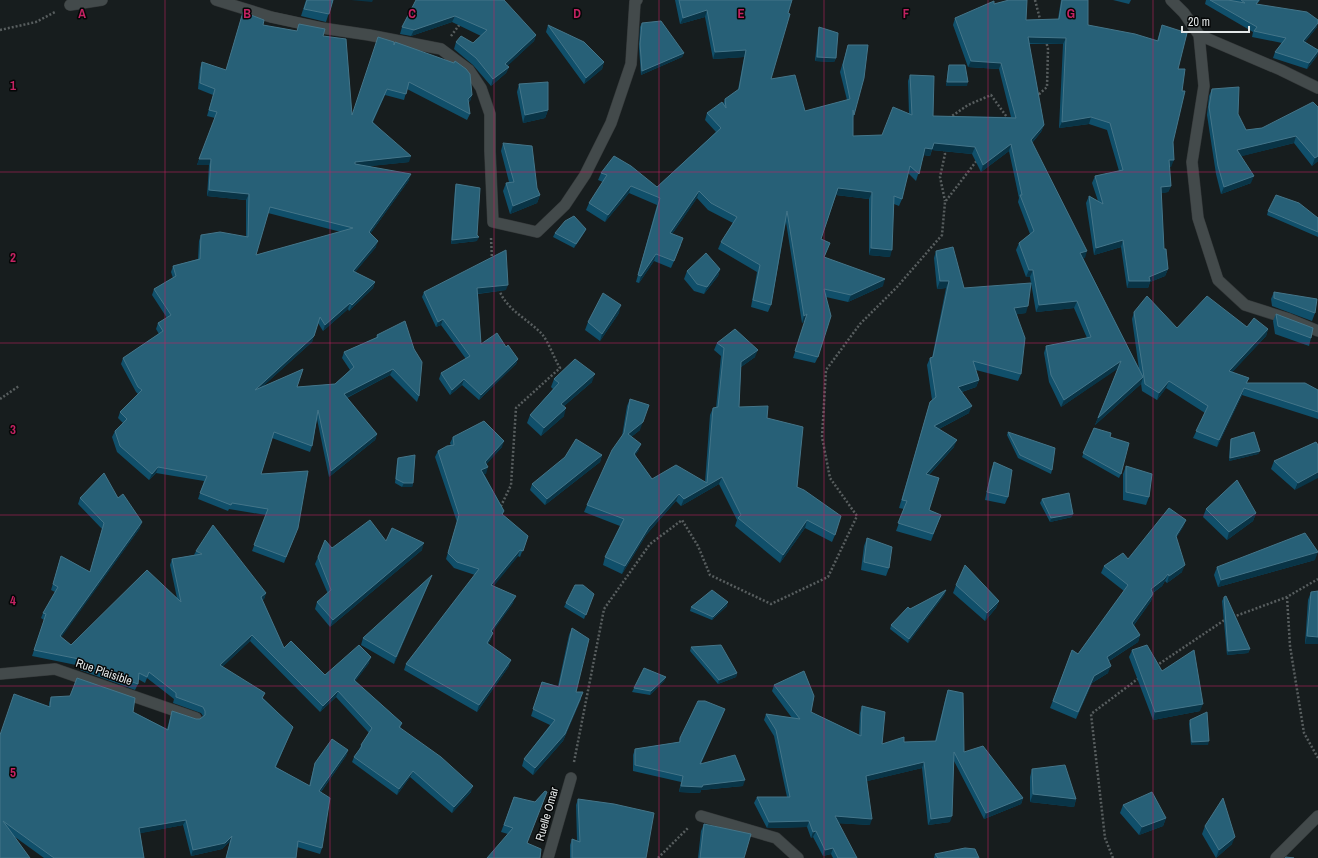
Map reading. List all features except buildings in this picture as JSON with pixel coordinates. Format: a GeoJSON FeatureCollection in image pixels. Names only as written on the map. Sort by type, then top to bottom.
{"type":"FeatureCollection","features":[{"type":"Feature","properties":{"kind":"street"},"geometry":{"type":"LineString","coordinates":[[70,5],[102,0]]}},
{"type":"Feature","properties":{"kind":"street"},"geometry":{"type":"LineString","coordinates":[[216,0],[271,17],[322,28],[369,35],[441,49],[469,70],[481,88],[490,114],[493,222],[537,232],[565,205],[585,175],[610,122],[631,64],[637,0]]}},
{"type":"Feature","properties":{"kind":"street"},"geometry":{"type":"LineString","coordinates":[[1171,0],[1184,13],[1199,35],[1204,86],[1192,162],[1198,218],[1218,280],[1245,305],[1318,330]]}},
{"type":"Feature","properties":{"kind":"street"},"geometry":{"type":"LineString","coordinates":[[1199,35],[1282,70],[1318,88]]}},
{"type":"Feature","properties":{"kind":"street","name":"Rue Plaisible"},"geometry":{"type":"LineString","coordinates":[[0,674],[55,669],[196,718]]}},
{"type":"Feature","properties":{"kind":"street","name":"Ruelle Omar"},"geometry":{"type":"LineString","coordinates":[[548,858],[571,778]]}},
{"type":"Feature","properties":{"kind":"street"},"geometry":{"type":"LineString","coordinates":[[701,816],[776,838],[798,858]]}},
{"type":"Feature","properties":{"kind":"street"},"geometry":{"type":"LineString","coordinates":[[1276,858],[1318,816]]}},
{"type":"Feature","properties":{"kind":"path"},"geometry":{"type":"LineString","coordinates":[[1035,0],[1042,28]]}},
{"type":"Feature","properties":{"kind":"path"},"geometry":{"type":"LineString","coordinates":[[0,30],[36,22],[70,5]]}},
{"type":"Feature","properties":{"kind":"path"},"geometry":{"type":"LineString","coordinates":[[441,49],[462,19]]}},
{"type":"Feature","properties":{"kind":"path"},"geometry":{"type":"LineString","coordinates":[[1031,102],[1047,87],[1048,49],[1044,35]]}},
{"type":"Feature","properties":{"kind":"path"},"geometry":{"type":"LineString","coordinates":[[947,120],[968,105],[992,95],[1011,122]]}},
{"type":"Feature","properties":{"kind":"path"},"geometry":{"type":"LineString","coordinates":[[571,778],[604,609],[650,544],[682,520],[698,546],[710,575],[771,604],[828,577],[857,516],[830,478],[822,437],[826,370],[860,324],[897,287],[942,235],[945,202],[940,178],[945,154],[944,146]]}},
{"type":"Feature","properties":{"kind":"path"},"geometry":{"type":"LineString","coordinates":[[945,202],[980,156]]}},
{"type":"Feature","properties":{"kind":"path"},"geometry":{"type":"LineString","coordinates":[[491,231],[490,254],[492,261]]}},
{"type":"Feature","properties":{"kind":"path"},"geometry":{"type":"LineString","coordinates":[[499,288],[501,295],[519,315],[542,335],[560,368],[516,408],[511,486],[501,506]]}},
{"type":"Feature","properties":{"kind":"path"},"geometry":{"type":"LineString","coordinates":[[0,399],[18,386]]}},
{"type":"Feature","properties":{"kind":"path"},"geometry":{"type":"LineString","coordinates":[[1154,667],[1222,620],[1287,597],[1317,578]]}},
{"type":"Feature","properties":{"kind":"path"},"geometry":{"type":"LineString","coordinates":[[1287,597],[1290,646],[1304,733],[1318,758]]}},
{"type":"Feature","properties":{"kind":"path"},"geometry":{"type":"LineString","coordinates":[[1113,858],[1105,838],[1091,714],[1142,676]]}},
{"type":"Feature","properties":{"kind":"path"},"geometry":{"type":"LineString","coordinates":[[658,858],[701,816]]}}]}
